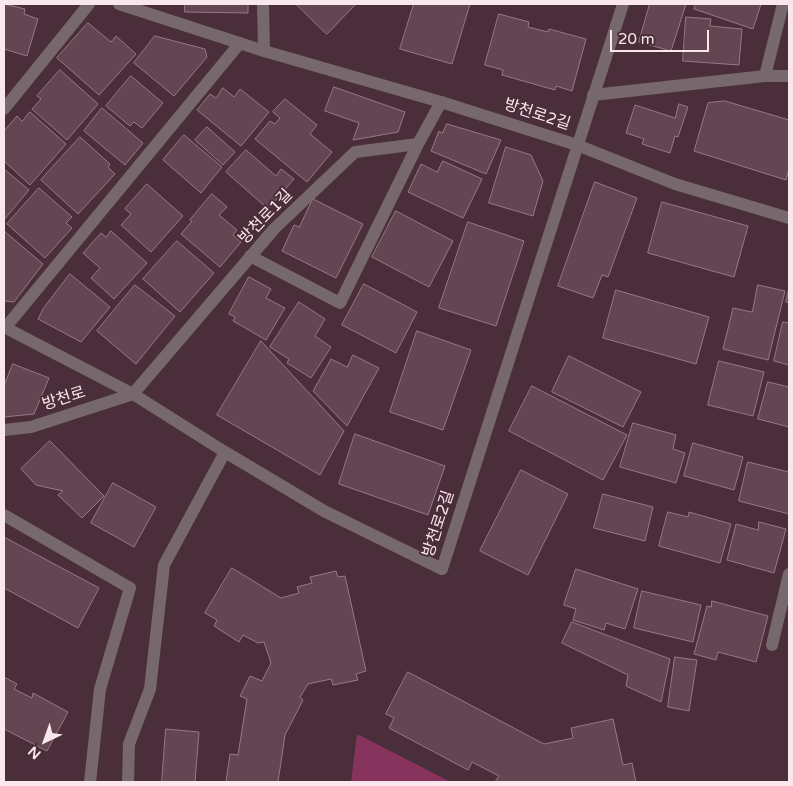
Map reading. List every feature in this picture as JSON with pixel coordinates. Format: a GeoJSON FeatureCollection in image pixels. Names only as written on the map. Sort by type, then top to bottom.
{"type":"FeatureCollection","features":[{"type":"Feature","properties":{"kind":"street"},"geometry":{"type":"LineString","coordinates":[[4,109],[89,4]]}},
{"type":"Feature","properties":{"kind":"street","name":"방천로2길"},"geometry":{"type":"LineString","coordinates":[[119,4],[264,51],[441,102],[577,145],[442,569],[324,511],[225,452]]}},
{"type":"Feature","properties":{"kind":"street"},"geometry":{"type":"LineString","coordinates":[[263,4],[264,51]]}},
{"type":"Feature","properties":{"kind":"street"},"geometry":{"type":"LineString","coordinates":[[623,4],[577,145],[675,184],[789,218]]}},
{"type":"Feature","properties":{"kind":"street"},"geometry":{"type":"LineString","coordinates":[[765,76],[783,4]]}},
{"type":"Feature","properties":{"kind":"street"},"geometry":{"type":"LineString","coordinates":[[128,782],[129,744],[150,689],[164,565],[225,452],[133,394],[4,328],[240,43]]}},
{"type":"Feature","properties":{"kind":"street"},"geometry":{"type":"LineString","coordinates":[[593,95],[765,76],[789,76]]}},
{"type":"Feature","properties":{"kind":"street"},"geometry":{"type":"LineString","coordinates":[[250,256],[340,303],[418,144],[441,102]]}},
{"type":"Feature","properties":{"kind":"street","name":"방천로1길"},"geometry":{"type":"LineString","coordinates":[[133,394],[274,229],[355,152],[418,144]]}},
{"type":"Feature","properties":{"kind":"street","name":"방천로"},"geometry":{"type":"LineString","coordinates":[[4,430],[31,427],[133,394]]}},
{"type":"Feature","properties":{"kind":"street"},"geometry":{"type":"LineString","coordinates":[[4,515],[130,588],[100,689],[90,782]]}},
{"type":"Feature","properties":{"kind":"street"},"geometry":{"type":"LineString","coordinates":[[772,645],[789,574]]}},
{"type":"Feature","properties":{"kind":"shaded area"},"geometry":{"type":"Polygon","coordinates":[[[357,734],[451,782],[351,782],[357,734]]]}},
{"type":"Feature","properties":{"kind":"building"},"geometry":{"type":"Polygon","coordinates":[[[4,4],[25,9],[24,14],[38,19],[27,56],[4,49],[4,4]]]}},
{"type":"Feature","properties":{"kind":"building"},"geometry":{"type":"Polygon","coordinates":[[[185,4],[248,4],[248,13],[185,12],[185,4]]]}},
{"type":"Feature","properties":{"kind":"building"},"geometry":{"type":"Polygon","coordinates":[[[296,4],[356,4],[327,34],[296,4]]]}},
{"type":"Feature","properties":{"kind":"building"},"geometry":{"type":"Polygon","coordinates":[[[414,4],[470,4],[452,64],[400,49],[414,4]]]}},
{"type":"Feature","properties":{"kind":"building"},"geometry":{"type":"Polygon","coordinates":[[[650,4],[686,4],[671,51],[639,42],[650,4]]]}},
{"type":"Feature","properties":{"kind":"building"},"geometry":{"type":"Polygon","coordinates":[[[696,4],[761,4],[753,29],[694,9],[696,4]]]}},
{"type":"Feature","properties":{"kind":"building"},"geometry":{"type":"Polygon","coordinates":[[[499,14],[529,22],[528,27],[548,32],[549,29],[586,39],[572,91],[556,86],[555,90],[502,75],[503,70],[485,65],[499,14]]]}},
{"type":"Feature","properties":{"kind":"building"},"geometry":{"type":"Polygon","coordinates":[[[686,17],[711,19],[710,26],[742,29],[739,65],[683,61],[686,17]]]}},
{"type":"Feature","properties":{"kind":"building"},"geometry":{"type":"Polygon","coordinates":[[[88,23],[111,42],[116,36],[136,54],[99,95],[57,58],[88,23]]]}},
{"type":"Feature","properties":{"kind":"building"},"geometry":{"type":"Polygon","coordinates":[[[155,36],[205,49],[207,57],[174,96],[134,63],[155,36]]]}},
{"type":"Feature","properties":{"kind":"building"},"geometry":{"type":"Polygon","coordinates":[[[60,70],[98,104],[67,140],[32,109],[41,99],[37,96],[60,70]]]}},
{"type":"Feature","properties":{"kind":"building"},"geometry":{"type":"Polygon","coordinates":[[[131,76],[163,103],[142,128],[134,122],[130,126],[106,106],[131,76]]]}},
{"type":"Feature","properties":{"kind":"building"},"geometry":{"type":"Polygon","coordinates":[[[334,87],[405,112],[398,132],[353,140],[359,123],[325,111],[334,87]]]}},
{"type":"Feature","properties":{"kind":"building"},"geometry":{"type":"Polygon","coordinates":[[[223,88],[234,97],[240,89],[269,112],[241,146],[197,110],[210,94],[216,98],[223,88]]]}},
{"type":"Feature","properties":{"kind":"building"},"geometry":{"type":"Polygon","coordinates":[[[285,99],[317,125],[310,134],[332,152],[307,182],[255,139],[270,121],[275,124],[280,118],[273,112],[285,99]]]}},
{"type":"Feature","properties":{"kind":"building"},"geometry":{"type":"Polygon","coordinates":[[[725,101],[789,120],[789,169],[786,180],[694,151],[708,103],[725,101]]]}},
{"type":"Feature","properties":{"kind":"building"},"geometry":{"type":"Polygon","coordinates":[[[679,104],[688,107],[678,137],[675,136],[670,153],[642,144],[644,139],[626,133],[635,105],[675,118],[679,104]]]}},
{"type":"Feature","properties":{"kind":"building"},"geometry":{"type":"Polygon","coordinates":[[[102,108],[143,143],[125,165],[84,131],[102,108]]]}},
{"type":"Feature","properties":{"kind":"building"},"geometry":{"type":"Polygon","coordinates":[[[30,112],[66,144],[30,185],[4,161],[4,131],[17,116],[22,121],[30,112]]]}},
{"type":"Feature","properties":{"kind":"building"},"geometry":{"type":"Polygon","coordinates":[[[447,124],[501,140],[486,174],[431,151],[439,131],[442,133],[447,124]]]}},
{"type":"Feature","properties":{"kind":"building"},"geometry":{"type":"Polygon","coordinates":[[[207,127],[235,152],[223,165],[195,140],[207,127]]]}},
{"type":"Feature","properties":{"kind":"building"},"geometry":{"type":"Polygon","coordinates":[[[184,135],[222,167],[201,193],[163,160],[184,135]]]}},
{"type":"Feature","properties":{"kind":"building"},"geometry":{"type":"Polygon","coordinates":[[[80,137],[110,164],[108,167],[115,174],[78,214],[41,180],[80,137]]]}},
{"type":"Feature","properties":{"kind":"building"},"geometry":{"type":"Polygon","coordinates":[[[506,147],[531,155],[543,181],[533,216],[489,203],[506,147]]]}},
{"type":"Feature","properties":{"kind":"building"},"geometry":{"type":"Polygon","coordinates":[[[246,150],[276,176],[281,169],[294,179],[268,209],[226,172],[246,150]]]}},
{"type":"Feature","properties":{"kind":"building"},"geometry":{"type":"Polygon","coordinates":[[[443,161],[482,179],[463,218],[408,192],[421,164],[437,172],[443,161]]]}},
{"type":"Feature","properties":{"kind":"building"},"geometry":{"type":"Polygon","coordinates":[[[4,169],[29,190],[4,220],[4,169]]]}},
{"type":"Feature","properties":{"kind":"building"},"geometry":{"type":"Polygon","coordinates":[[[595,182],[637,198],[608,277],[602,275],[593,298],[558,286],[595,182]]]}},
{"type":"Feature","properties":{"kind":"building"},"geometry":{"type":"Polygon","coordinates":[[[147,184],[183,216],[151,252],[121,225],[131,214],[125,209],[147,184]]]}},
{"type":"Feature","properties":{"kind":"building"},"geometry":{"type":"Polygon","coordinates":[[[39,188],[72,217],[66,223],[72,228],[45,258],[7,224],[39,188]]]}},
{"type":"Feature","properties":{"kind":"building"},"geometry":{"type":"Polygon","coordinates":[[[212,194],[227,207],[219,215],[237,230],[233,235],[241,242],[220,267],[181,234],[212,194]]]}},
{"type":"Feature","properties":{"kind":"building"},"geometry":{"type":"Polygon","coordinates":[[[313,199],[363,224],[336,278],[282,251],[294,225],[299,227],[313,199]]]}},
{"type":"Feature","properties":{"kind":"building"},"geometry":{"type":"Polygon","coordinates":[[[662,202],[748,226],[734,277],[648,253],[662,202]]]}},
{"type":"Feature","properties":{"kind":"building"},"geometry":{"type":"Polygon","coordinates":[[[396,211],[453,241],[429,287],[372,257],[396,211]]]}},
{"type":"Feature","properties":{"kind":"building"},"geometry":{"type":"Polygon","coordinates":[[[468,222],[524,241],[496,326],[439,308],[468,222]]]}},
{"type":"Feature","properties":{"kind":"building"},"geometry":{"type":"Polygon","coordinates":[[[4,231],[43,264],[14,302],[4,301],[4,231]]]}},
{"type":"Feature","properties":{"kind":"building"},"geometry":{"type":"Polygon","coordinates":[[[111,231],[147,263],[114,299],[91,278],[100,268],[83,253],[101,233],[106,237],[111,231]]]}},
{"type":"Feature","properties":{"kind":"building"},"geometry":{"type":"Polygon","coordinates":[[[177,241],[214,273],[180,312],[143,279],[177,241]]]}},
{"type":"Feature","properties":{"kind":"building"},"geometry":{"type":"Polygon","coordinates":[[[70,274],[110,307],[81,342],[38,319],[43,309],[70,274]]]}},
{"type":"Feature","properties":{"kind":"building"},"geometry":{"type":"Polygon","coordinates":[[[249,277],[271,289],[266,298],[285,308],[266,340],[233,321],[235,317],[229,314],[249,277]]]}},
{"type":"Feature","properties":{"kind":"building"},"geometry":{"type":"Polygon","coordinates":[[[364,284],[417,312],[396,353],[342,325],[364,284]]]}},
{"type":"Feature","properties":{"kind":"building"},"geometry":{"type":"Polygon","coordinates":[[[135,285],[175,316],[136,364],[97,331],[135,285]]]}},
{"type":"Feature","properties":{"kind":"building"},"geometry":{"type":"Polygon","coordinates":[[[758,285],[785,291],[768,360],[723,349],[733,308],[752,312],[758,285]]]}},
{"type":"Feature","properties":{"kind":"building"},"geometry":{"type":"Polygon","coordinates":[[[789,288],[789,303],[786,302],[789,288]]]}},
{"type":"Feature","properties":{"kind":"building"},"geometry":{"type":"Polygon","coordinates":[[[616,290],[709,317],[696,364],[603,338],[616,290]]]}},
{"type":"Feature","properties":{"kind":"building"},"geometry":{"type":"Polygon","coordinates":[[[299,302],[325,319],[315,336],[331,347],[311,378],[287,363],[289,359],[270,347],[299,302]]]}},
{"type":"Feature","properties":{"kind":"building"},"geometry":{"type":"Polygon","coordinates":[[[783,322],[789,323],[789,365],[774,361],[783,322]]]}},
{"type":"Feature","properties":{"kind":"building"},"geometry":{"type":"Polygon","coordinates":[[[417,331],[471,350],[443,430],[390,412],[417,331]]]}},
{"type":"Feature","properties":{"kind":"building"},"geometry":{"type":"Polygon","coordinates":[[[261,341],[344,431],[320,475],[217,415],[261,341]]]}},
{"type":"Feature","properties":{"kind":"building"},"geometry":{"type":"Polygon","coordinates":[[[353,355],[379,368],[347,426],[313,391],[331,359],[347,367],[353,355]]]}},
{"type":"Feature","properties":{"kind":"building"},"geometry":{"type":"Polygon","coordinates":[[[569,356],[641,392],[623,427],[552,392],[569,356]]]}},
{"type":"Feature","properties":{"kind":"building"},"geometry":{"type":"Polygon","coordinates":[[[719,361],[764,372],[753,416],[708,405],[719,361]]]}},
{"type":"Feature","properties":{"kind":"building"},"geometry":{"type":"Polygon","coordinates":[[[13,364],[49,378],[34,414],[4,417],[4,386],[13,364]]]}},
{"type":"Feature","properties":{"kind":"building"},"geometry":{"type":"Polygon","coordinates":[[[768,382],[789,387],[789,427],[758,419],[768,382]]]}},
{"type":"Feature","properties":{"kind":"building"},"geometry":{"type":"Polygon","coordinates":[[[532,386],[627,435],[603,480],[509,431],[532,386]]]}},
{"type":"Feature","properties":{"kind":"building"},"geometry":{"type":"Polygon","coordinates":[[[633,423],[676,435],[673,449],[685,453],[676,483],[620,467],[633,423]]]}},
{"type":"Feature","properties":{"kind":"building"},"geometry":{"type":"Polygon","coordinates":[[[355,434],[445,466],[428,515],[339,484],[355,434]]]}},
{"type":"Feature","properties":{"kind":"building"},"geometry":{"type":"Polygon","coordinates":[[[50,441],[104,496],[82,518],[58,495],[63,491],[36,485],[21,469],[50,441]]]}},
{"type":"Feature","properties":{"kind":"building"},"geometry":{"type":"Polygon","coordinates":[[[693,443],[743,457],[734,490],[684,476],[693,443]]]}},
{"type":"Feature","properties":{"kind":"building"},"geometry":{"type":"Polygon","coordinates":[[[748,462],[789,472],[789,514],[739,501],[748,462]]]}},
{"type":"Feature","properties":{"kind":"building"},"geometry":{"type":"Polygon","coordinates":[[[521,470],[568,494],[528,575],[480,551],[521,470]]]}},
{"type":"Feature","properties":{"kind":"building"},"geometry":{"type":"Polygon","coordinates":[[[113,483],[156,507],[134,547],[91,523],[113,483]]]}},
{"type":"Feature","properties":{"kind":"building"},"geometry":{"type":"Polygon","coordinates":[[[603,494],[653,507],[645,541],[594,528],[603,494]]]}},
{"type":"Feature","properties":{"kind":"building"},"geometry":{"type":"Polygon","coordinates":[[[668,512],[688,517],[689,512],[731,524],[720,563],[659,546],[668,512]]]}},
{"type":"Feature","properties":{"kind":"building"},"geometry":{"type":"Polygon","coordinates":[[[759,522],[786,529],[774,573],[727,560],[736,524],[758,530],[759,522]]]}},
{"type":"Feature","properties":{"kind":"building"},"geometry":{"type":"Polygon","coordinates":[[[4,537],[99,588],[78,628],[4,588],[4,537]]]}},
{"type":"Feature","properties":{"kind":"building"},"geometry":{"type":"Polygon","coordinates":[[[232,568],[281,598],[299,593],[297,587],[312,583],[310,577],[336,571],[338,577],[345,576],[366,671],[356,674],[358,680],[333,685],[331,679],[308,684],[300,697],[303,700],[285,735],[278,782],[226,782],[230,754],[238,755],[247,699],[240,696],[250,676],[262,681],[271,663],[264,642],[258,643],[243,635],[239,642],[214,626],[217,620],[205,613],[232,568]]]}},
{"type":"Feature","properties":{"kind":"building"},"geometry":{"type":"Polygon","coordinates":[[[576,569],[638,589],[625,629],[606,623],[604,630],[573,620],[576,609],[564,605],[576,569]]]}},
{"type":"Feature","properties":{"kind":"building"},"geometry":{"type":"Polygon","coordinates":[[[642,591],[701,605],[693,642],[634,628],[642,591]]]}},
{"type":"Feature","properties":{"kind":"building"},"geometry":{"type":"Polygon","coordinates":[[[712,601],[768,616],[756,662],[718,652],[716,660],[694,654],[707,606],[711,607],[712,601]]]}},
{"type":"Feature","properties":{"kind":"building"},"geometry":{"type":"Polygon","coordinates":[[[572,622],[670,659],[661,702],[626,686],[628,675],[562,643],[572,622]]]}},
{"type":"Feature","properties":{"kind":"building"},"geometry":{"type":"Polygon","coordinates":[[[675,657],[697,660],[689,711],[668,707],[675,657]]]}},
{"type":"Feature","properties":{"kind":"building"},"geometry":{"type":"Polygon","coordinates":[[[408,672],[544,744],[573,738],[571,728],[613,719],[623,765],[632,763],[636,782],[495,782],[499,776],[472,762],[468,770],[389,728],[394,718],[386,714],[408,672]]]}},
{"type":"Feature","properties":{"kind":"building"},"geometry":{"type":"Polygon","coordinates":[[[4,677],[17,684],[14,689],[32,698],[33,693],[68,712],[47,751],[4,729],[4,677]]]}},
{"type":"Feature","properties":{"kind":"building"},"geometry":{"type":"Polygon","coordinates":[[[166,729],[199,732],[195,782],[162,782],[166,729]]]}}]}
